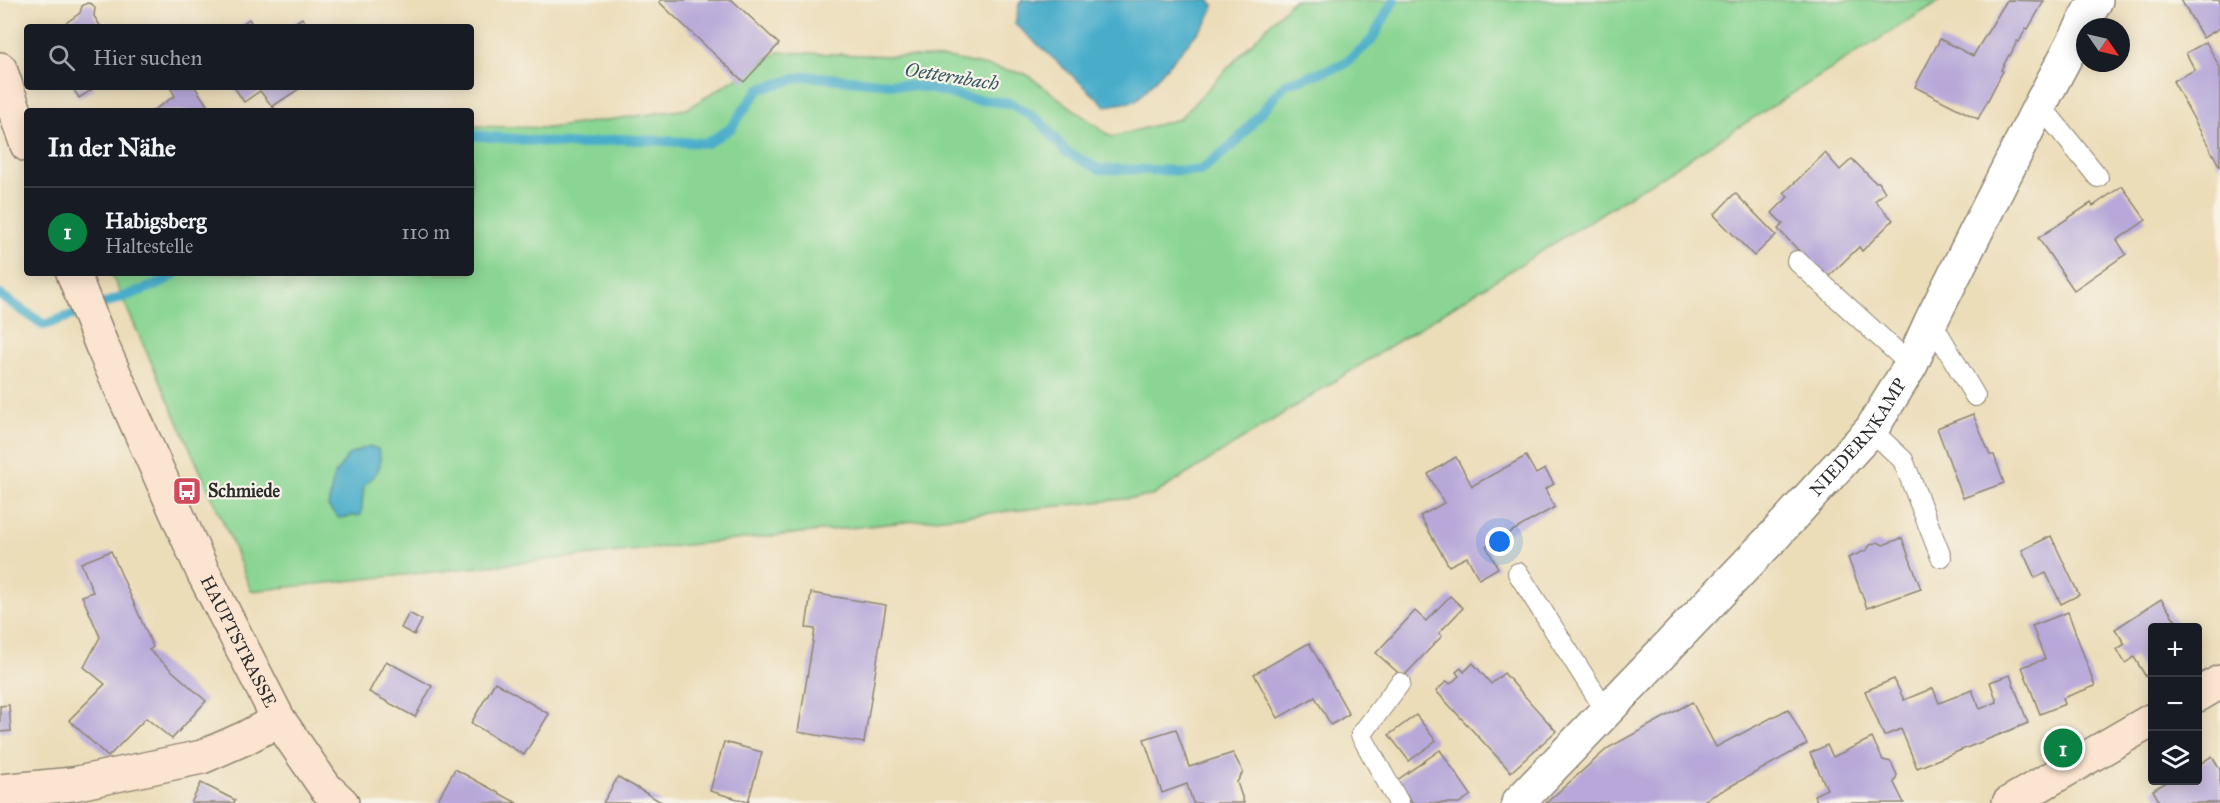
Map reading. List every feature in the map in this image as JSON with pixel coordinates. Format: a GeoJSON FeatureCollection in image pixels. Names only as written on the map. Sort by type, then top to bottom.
{"type":"FeatureCollection","features":[{"type":"Feature","properties":{"kind":"main road"},"geometry":{"type":"LineString","coordinates":[[0,69],[24,137]]}},
{"type":"Feature","properties":{"kind":"main road","name":"HAUPTSTRASSE"},"geometry":{"type":"LineString","coordinates":[[73,276],[102,346],[203,572],[279,720],[325,787],[342,803]]}},
{"type":"Feature","properties":{"kind":"main road"},"geometry":{"type":"LineString","coordinates":[[2202,693],[2220,682]]}},
{"type":"Feature","properties":{"kind":"main road"},"geometry":{"type":"LineString","coordinates":[[0,791],[73,784],[202,757],[279,720]]}},
{"type":"Feature","properties":{"kind":"main road"},"geometry":{"type":"LineString","coordinates":[[2009,803],[2148,722]]}},
{"type":"Feature","properties":{"kind":"street","name":"NIEDERNKAMP"},"geometry":{"type":"LineString","coordinates":[[1518,803],[1774,536],[1871,430],[1911,366],[1931,321],[2040,105],[2096,0]]}},
{"type":"Feature","properties":{"kind":"lane"},"geometry":{"type":"LineString","coordinates":[[2040,105],[2098,177]]}},
{"type":"Feature","properties":{"kind":"lane"},"geometry":{"type":"LineString","coordinates":[[1797,261],[1911,366]]}},
{"type":"Feature","properties":{"kind":"lane"},"geometry":{"type":"LineString","coordinates":[[1931,321],[1976,396]]}},
{"type":"Feature","properties":{"kind":"lane"},"geometry":{"type":"LineString","coordinates":[[1871,430],[1903,460],[1941,557]]}},
{"type":"Feature","properties":{"kind":"lane"},"geometry":{"type":"LineString","coordinates":[[1518,573],[1606,711]]}},
{"type":"Feature","properties":{"kind":"lane"},"geometry":{"type":"LineString","coordinates":[[1399,803],[1361,735],[1400,683]]}},
{"type":"Feature","properties":{"kind":"green space"},"geometry":{"type":"Polygon","coordinates":[[[1293,0],[1941,0],[1152,496],[251,591],[230,537],[112,276],[474,276],[474,126],[549,128],[687,109],[778,52],[948,58],[1026,74],[1111,137],[1179,119],[1293,0]]]}},
{"type":"Feature","properties":{"kind":"water"},"geometry":{"type":"Polygon","coordinates":[[[1022,0],[1209,0],[1214,5],[1207,22],[1136,101],[1106,106],[1015,24],[1022,0]]]}},
{"type":"Feature","properties":{"kind":"water"},"geometry":{"type":"Polygon","coordinates":[[[369,446],[378,449],[380,465],[373,477],[364,485],[361,515],[339,518],[328,507],[334,476],[348,455],[369,446]]]}},
{"type":"Feature","properties":{"kind":"building"},"geometry":{"type":"Polygon","coordinates":[[[661,0],[732,0],[779,44],[744,82],[659,2],[661,0]]]}},
{"type":"Feature","properties":{"kind":"building"},"geometry":{"type":"Polygon","coordinates":[[[2007,0],[2044,1],[2028,29],[2026,28],[2009,55],[1978,119],[1915,87],[1940,39],[1973,56],[2007,0]]]}},
{"type":"Feature","properties":{"kind":"building"},"geometry":{"type":"Polygon","coordinates":[[[2181,0],[2220,0],[2220,28],[2203,38],[2181,0]]]}},
{"type":"Feature","properties":{"kind":"building"},"geometry":{"type":"Polygon","coordinates":[[[87,3],[92,4],[95,8],[94,16],[99,24],[64,24],[80,13],[82,6],[87,3]]]}},
{"type":"Feature","properties":{"kind":"building"},"geometry":{"type":"Polygon","coordinates":[[[302,18],[307,24],[293,24],[302,18]]]}},
{"type":"Feature","properties":{"kind":"building"},"geometry":{"type":"Polygon","coordinates":[[[249,19],[252,24],[242,24],[249,19]]]}},
{"type":"Feature","properties":{"kind":"building"},"geometry":{"type":"Polygon","coordinates":[[[2206,42],[2220,68],[2220,167],[2173,81],[2195,70],[2186,53],[2206,42]]]}},
{"type":"Feature","properties":{"kind":"building"},"geometry":{"type":"Polygon","coordinates":[[[74,90],[91,90],[79,98],[74,90]]]}},
{"type":"Feature","properties":{"kind":"building"},"geometry":{"type":"Polygon","coordinates":[[[172,90],[197,90],[209,108],[157,108],[175,96],[172,90]]]}},
{"type":"Feature","properties":{"kind":"building"},"geometry":{"type":"Polygon","coordinates":[[[236,90],[297,90],[273,106],[274,108],[260,91],[244,102],[236,90]]]}},
{"type":"Feature","properties":{"kind":"building"},"geometry":{"type":"Polygon","coordinates":[[[1825,153],[1840,170],[1852,159],[1875,182],[1879,182],[1885,192],[1875,201],[1893,220],[1862,251],[1859,247],[1826,279],[1778,229],[1783,224],[1772,213],[1788,197],[1784,193],[1825,153]]]}},
{"type":"Feature","properties":{"kind":"building"},"geometry":{"type":"Polygon","coordinates":[[[2122,186],[2146,220],[2117,240],[2126,254],[2074,290],[2038,238],[2091,203],[2093,206],[2122,186]]]}},
{"type":"Feature","properties":{"kind":"building"},"geometry":{"type":"Polygon","coordinates":[[[1735,193],[1776,235],[1754,256],[1714,215],[1735,193]]]}},
{"type":"Feature","properties":{"kind":"building"},"geometry":{"type":"Polygon","coordinates":[[[1973,414],[1990,455],[1994,455],[2004,483],[1963,498],[1937,428],[1973,414]]]}},
{"type":"Feature","properties":{"kind":"building"},"geometry":{"type":"Polygon","coordinates":[[[1526,456],[1536,474],[1545,469],[1554,484],[1545,489],[1555,507],[1486,546],[1498,568],[1479,579],[1467,557],[1449,566],[1420,516],[1444,503],[1428,474],[1456,457],[1472,486],[1526,456]]]}},
{"type":"Feature","properties":{"kind":"building"},"geometry":{"type":"Polygon","coordinates":[[[2051,536],[2079,595],[2061,604],[2046,573],[2035,578],[2022,550],[2051,536]]]}},
{"type":"Feature","properties":{"kind":"building"},"geometry":{"type":"Polygon","coordinates":[[[1902,538],[1921,589],[1867,608],[1848,558],[1867,550],[1870,545],[1878,542],[1883,545],[1902,538]]]}},
{"type":"Feature","properties":{"kind":"building"},"geometry":{"type":"Polygon","coordinates":[[[111,551],[153,647],[149,650],[206,701],[172,739],[146,718],[108,757],[69,720],[105,684],[84,667],[100,637],[82,596],[93,592],[81,563],[111,551]]]}},
{"type":"Feature","properties":{"kind":"building"},"geometry":{"type":"Polygon","coordinates":[[[811,593],[886,605],[864,743],[798,732],[815,629],[806,628],[811,593]]]}},
{"type":"Feature","properties":{"kind":"building"},"geometry":{"type":"Polygon","coordinates":[[[1450,596],[1463,608],[1439,633],[1442,636],[1403,677],[1376,653],[1415,611],[1426,621],[1450,596]]]}},
{"type":"Feature","properties":{"kind":"building"},"geometry":{"type":"Polygon","coordinates":[[[2161,599],[2177,623],[2148,623],[2148,676],[2146,677],[2134,657],[2125,663],[2117,649],[2125,644],[2115,629],[2161,599]]]}},
{"type":"Feature","properties":{"kind":"building"},"geometry":{"type":"Polygon","coordinates":[[[2068,612],[2095,686],[2063,698],[2065,704],[2040,714],[2022,667],[2045,659],[2032,626],[2068,612]]]}},
{"type":"Feature","properties":{"kind":"building"},"geometry":{"type":"Polygon","coordinates":[[[409,613],[422,620],[414,635],[401,628],[409,613]]]}},
{"type":"Feature","properties":{"kind":"building"},"geometry":{"type":"Polygon","coordinates":[[[1309,643],[1349,714],[1331,725],[1315,697],[1278,718],[1254,674],[1309,643]]]}},
{"type":"Feature","properties":{"kind":"building"},"geometry":{"type":"Polygon","coordinates":[[[386,661],[432,686],[415,717],[369,692],[386,661]]]}},
{"type":"Feature","properties":{"kind":"building"},"geometry":{"type":"Polygon","coordinates":[[[1473,663],[1491,684],[1504,673],[1556,731],[1511,772],[1436,691],[1447,681],[1450,684],[1459,676],[1456,672],[1461,668],[1464,672],[1473,663]]]}},
{"type":"Feature","properties":{"kind":"building"},"geometry":{"type":"Polygon","coordinates":[[[2010,675],[2028,723],[1917,768],[1901,729],[1884,736],[1865,691],[1894,679],[1904,700],[1933,688],[1939,703],[1972,690],[1980,709],[1997,702],[1990,682],[2010,675]]]}},
{"type":"Feature","properties":{"kind":"building"},"geometry":{"type":"Polygon","coordinates":[[[495,682],[549,714],[524,755],[471,723],[495,682]]]}},
{"type":"Feature","properties":{"kind":"building"},"geometry":{"type":"Polygon","coordinates":[[[1692,702],[1716,747],[1788,709],[1807,744],[1700,803],[1546,803],[1608,748],[1692,702]]]}},
{"type":"Feature","properties":{"kind":"building"},"geometry":{"type":"Polygon","coordinates":[[[9,705],[11,731],[0,732],[0,706],[9,705]]]}},
{"type":"Feature","properties":{"kind":"building"},"geometry":{"type":"Polygon","coordinates":[[[1416,715],[1436,741],[1409,761],[1389,735],[1416,715]]]}},
{"type":"Feature","properties":{"kind":"building"},"geometry":{"type":"Polygon","coordinates":[[[1176,729],[1189,767],[1233,753],[1243,772],[1237,782],[1244,803],[1193,803],[1187,784],[1162,793],[1144,739],[1176,729]]]}},
{"type":"Feature","properties":{"kind":"building"},"geometry":{"type":"Polygon","coordinates":[[[1872,738],[1883,760],[1891,762],[1897,775],[1894,783],[1904,803],[1818,803],[1814,795],[1827,789],[1810,753],[1827,745],[1833,757],[1872,738]]]}},
{"type":"Feature","properties":{"kind":"building"},"geometry":{"type":"Polygon","coordinates":[[[724,742],[762,752],[748,802],[710,791],[724,742]]]}},
{"type":"Feature","properties":{"kind":"building"},"geometry":{"type":"Polygon","coordinates":[[[1440,750],[1471,795],[1459,803],[1412,803],[1396,781],[1440,750]]]}},
{"type":"Feature","properties":{"kind":"building"},"geometry":{"type":"Polygon","coordinates":[[[2212,756],[2220,770],[2220,803],[2160,803],[2153,790],[2162,785],[2202,785],[2202,762],[2212,756]]]}},
{"type":"Feature","properties":{"kind":"building"},"geometry":{"type":"Polygon","coordinates":[[[455,769],[517,803],[436,803],[455,769]]]}},
{"type":"Feature","properties":{"kind":"building"},"geometry":{"type":"Polygon","coordinates":[[[618,777],[663,803],[603,803],[618,777]]]}},
{"type":"Feature","properties":{"kind":"building"},"geometry":{"type":"Polygon","coordinates":[[[201,783],[235,800],[234,803],[191,803],[201,783]]]}},
{"type":"Feature","properties":{"kind":"waterway","name":"Oetternbach"},"geometry":{"type":"LineString","coordinates":[[474,135],[579,145],[618,139],[707,143],[730,129],[759,89],[806,76],[924,87],[971,99],[1010,103],[1041,122],[1066,152],[1099,169],[1200,171],[1237,141],[1285,84],[1343,65],[1371,41],[1394,0]]}},
{"type":"Feature","properties":{"kind":"waterway","name":"Oetternbach"},"geometry":{"type":"LineString","coordinates":[[0,295],[44,325],[159,284],[171,276]]}},
{"type":"Feature","properties":{"kind":"place","name":"Schmiede"},"geometry":{"type":"Point","coordinates":[187,491]}},
{"type":"Feature","properties":{"kind":"place","name":"Habigsberg"},"geometry":{"type":"Point","coordinates":[2063,748]}}]}
